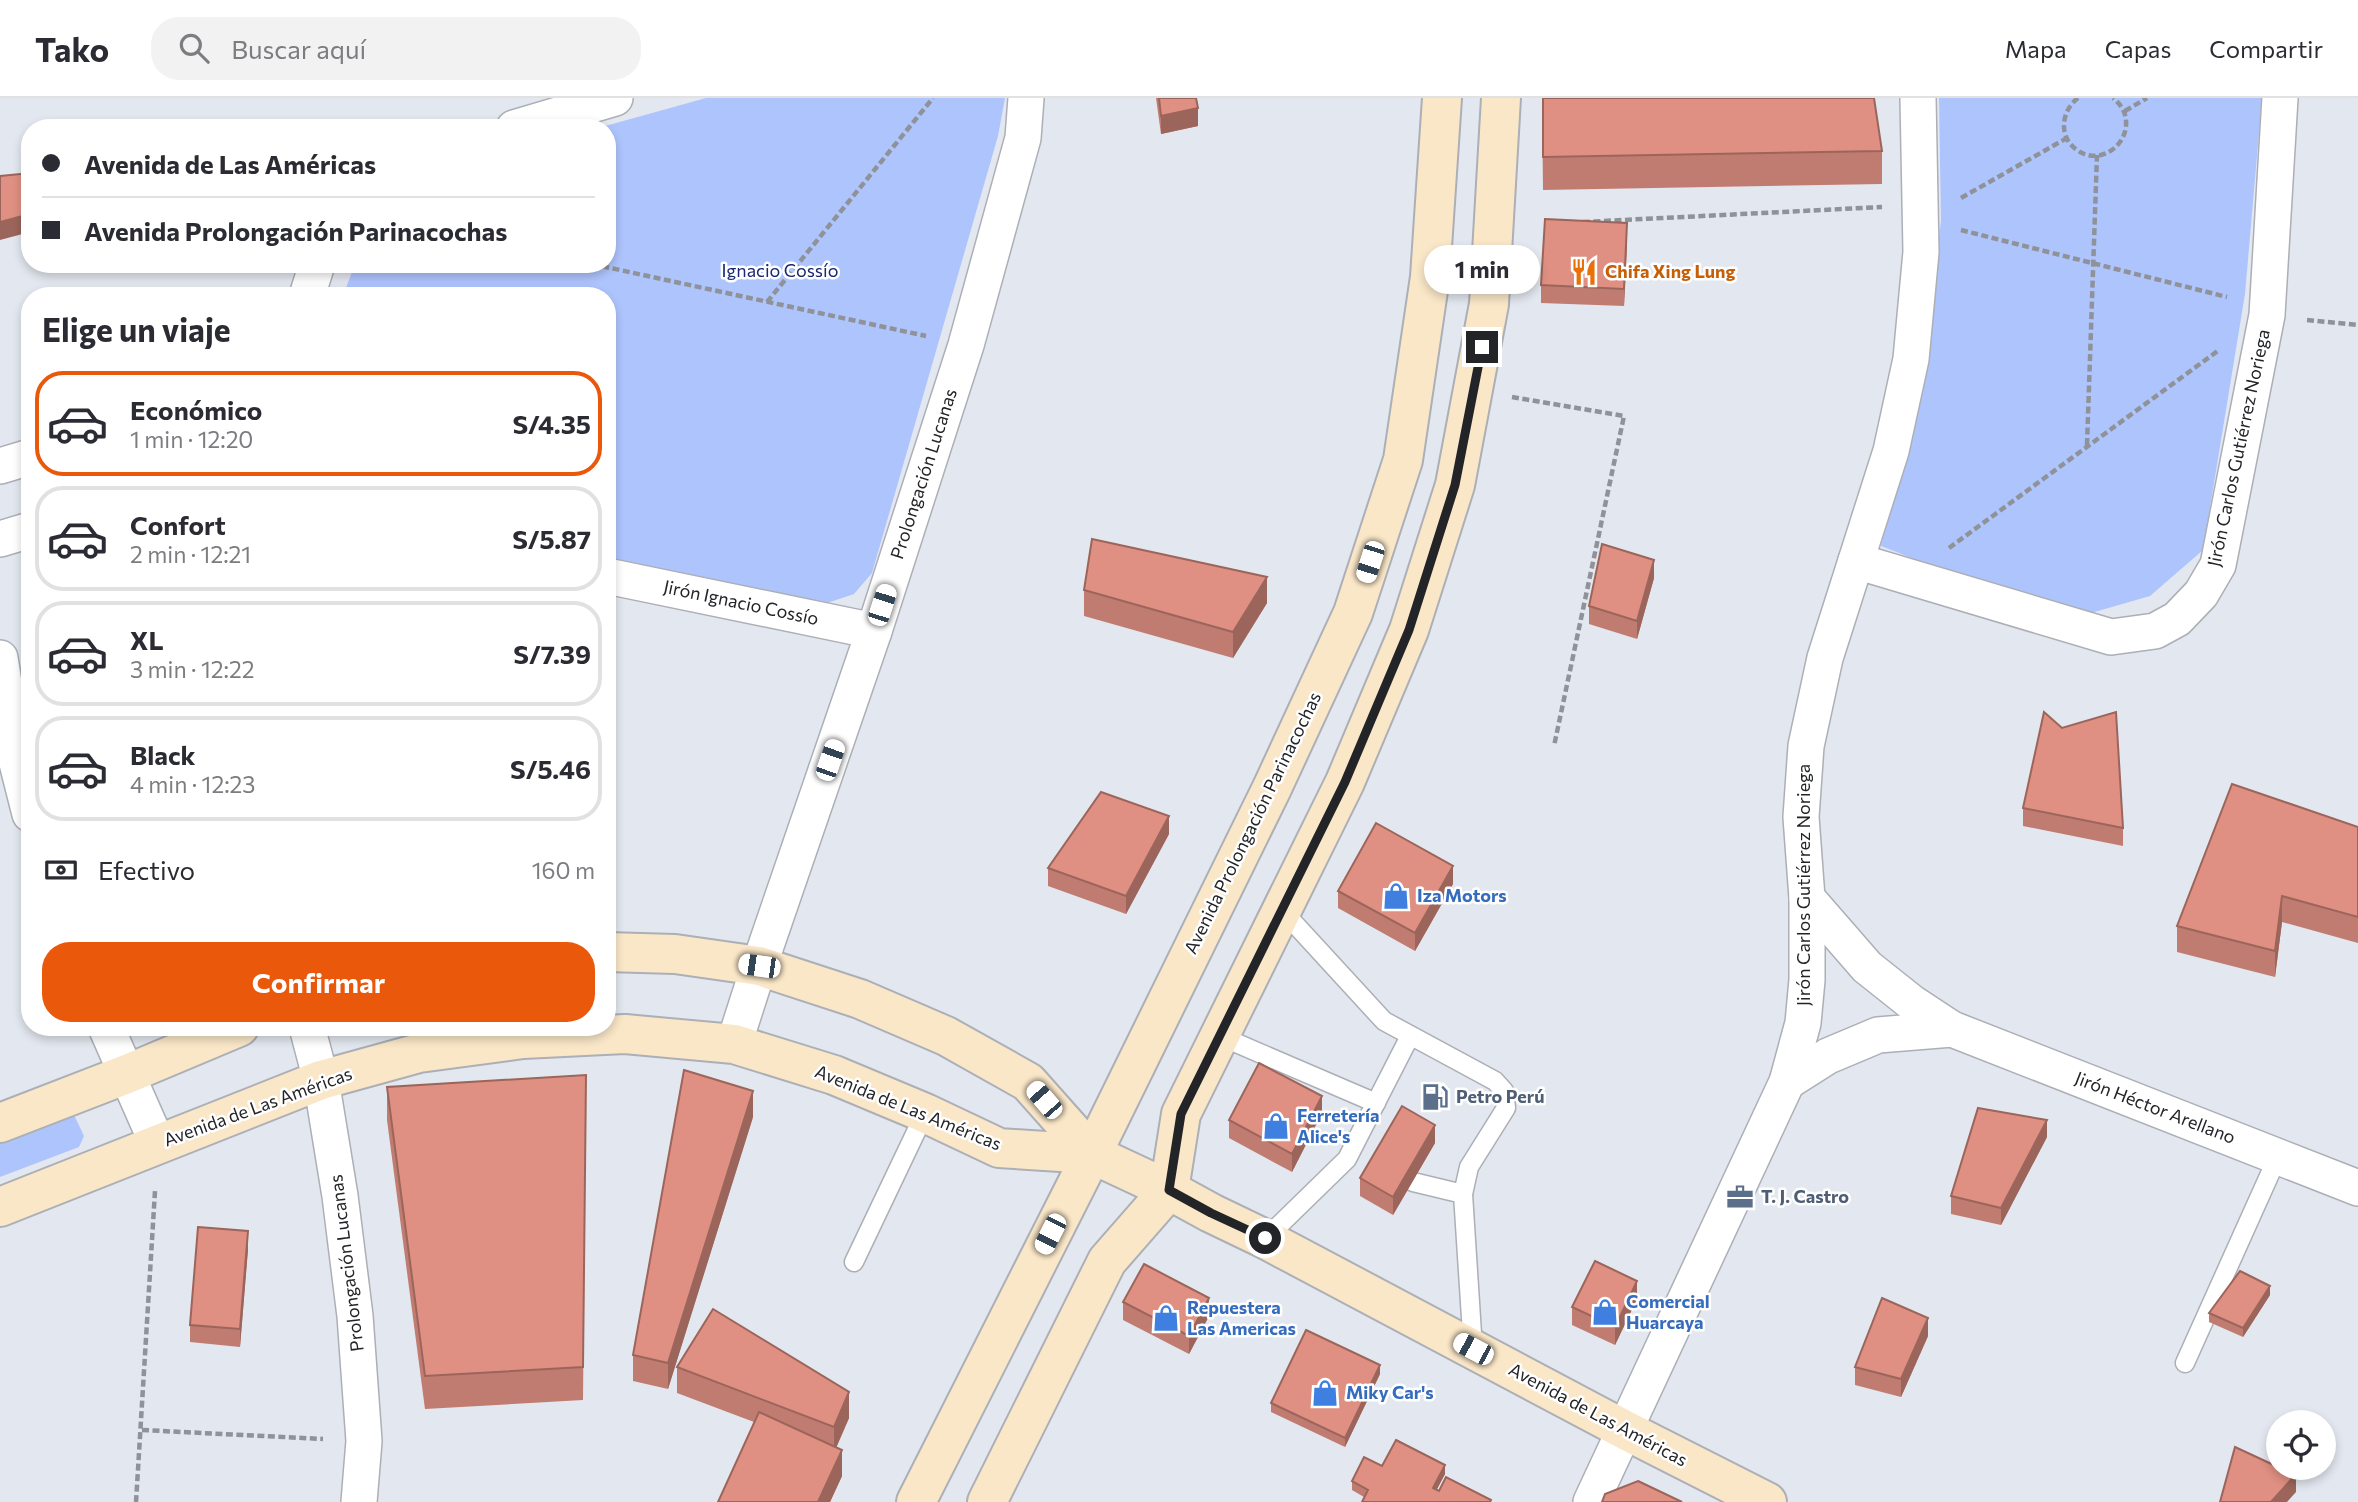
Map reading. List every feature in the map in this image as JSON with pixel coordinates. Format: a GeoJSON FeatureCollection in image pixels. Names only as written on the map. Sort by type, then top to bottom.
{"type":"FeatureCollection","features":[{"type":"Feature","properties":{"kind":"main road","name":"Avenida Prolongación Parinacochas"},"geometry":{"type":"LineString","coordinates":[[916,1502],[1092,1154],[1272,788],[1353,612],[1403,460],[1430,277],[1442,98]]}},
{"type":"Feature","properties":{"kind":"main road"},"geometry":{"type":"LineString","coordinates":[[987,1502],[1107,1261],[1169,1190],[1181,1114],[1345,782],[1409,630],[1455,485],[1489,304],[1501,98]]}},
{"type":"Feature","properties":{"kind":"main road","name":"Avenida de Las Américas"},"geometry":{"type":"LineString","coordinates":[[616,952],[675,954],[759,966],[860,999],[946,1036],[1028,1082],[1092,1154]]}},
{"type":"Feature","properties":{"kind":"main road","name":"Avenida de Las Américas"},"geometry":{"type":"LineString","coordinates":[[616,1034],[734,1044],[834,1075],[999,1148],[1092,1154],[1265,1238],[1625,1430],[1767,1502]]}},
{"type":"Feature","properties":{"kind":"main road"},"geometry":{"type":"LineString","coordinates":[[0,1123],[218,1036]]}},
{"type":"Feature","properties":{"kind":"main road","name":"Avenida de Las Américas"},"geometry":{"type":"LineString","coordinates":[[0,1207],[321,1080],[419,1053],[523,1039],[584,1036]]}},
{"type":"Feature","properties":{"kind":"street"},"geometry":{"type":"LineString","coordinates":[[544,119],[615,98]]}},
{"type":"Feature","properties":{"kind":"street","name":"Prolongación Lucanas"},"geometry":{"type":"LineString","coordinates":[[734,1044],[874,631],[966,345],[1023,138],[1026,98]]}},
{"type":"Feature","properties":{"kind":"street","name":"Jirón Carlos Gutiérrez Noriega"},"geometry":{"type":"LineString","coordinates":[[1591,1502],[1787,1082],[1802,1023],[1807,980],[1807,898],[1801,817],[1806,746],[1825,658],[1891,451],[1910,359],[1921,252],[1918,98]]}},
{"type":"Feature","properties":{"kind":"street","name":"Jirón Carlos Gutiérrez Noriega"},"geometry":{"type":"LineString","coordinates":[[1856,561],[2111,636],[2155,631],[2178,619],[2201,594],[2218,565],[2267,311],[2280,98]]}},
{"type":"Feature","properties":{"kind":"street"},"geometry":{"type":"LineString","coordinates":[[0,466],[21,460]]}},
{"type":"Feature","properties":{"kind":"street"},"geometry":{"type":"LineString","coordinates":[[0,539],[21,533]]}},
{"type":"Feature","properties":{"kind":"street","name":"Jirón Ignacio Cossío"},"geometry":{"type":"LineString","coordinates":[[616,578],[874,631]]}},
{"type":"Feature","properties":{"kind":"street"},"geometry":{"type":"LineString","coordinates":[[0,658],[8,761],[21,792]]}},
{"type":"Feature","properties":{"kind":"street","name":"Jirón Héctor Arellano"},"geometry":{"type":"LineString","coordinates":[[1807,898],[1867,967],[1911,1002],[1952,1029],[2358,1188]]}},
{"type":"Feature","properties":{"kind":"street","name":"Jirón Héctor Arellano"},"geometry":{"type":"LineString","coordinates":[[1787,1082],[1828,1056],[1878,1035],[1952,1029]]}},
{"type":"Feature","properties":{"kind":"street"},"geometry":{"type":"LineString","coordinates":[[110,1036],[158,1145]]}},
{"type":"Feature","properties":{"kind":"street","name":"Prolongación Lucanas"},"geometry":{"type":"LineString","coordinates":[[309,1036],[321,1080],[340,1196],[355,1316],[364,1441],[359,1502]]}},
{"type":"Feature","properties":{"kind":"lane"},"geometry":{"type":"LineString","coordinates":[[1282,910],[1384,1021],[1495,1081],[1504,1091],[1506,1108],[1469,1167],[1463,1194],[1473,1349]]}},
{"type":"Feature","properties":{"kind":"lane"},"geometry":{"type":"LineString","coordinates":[[1220,1036],[1376,1103]]}},
{"type":"Feature","properties":{"kind":"lane"},"geometry":{"type":"LineString","coordinates":[[1265,1238],[1348,1159],[1410,1036]]}},
{"type":"Feature","properties":{"kind":"lane"},"geometry":{"type":"LineString","coordinates":[[854,1262],[925,1113]]}},
{"type":"Feature","properties":{"kind":"lane"},"geometry":{"type":"LineString","coordinates":[[2185,1363],[2278,1156]]}},
{"type":"Feature","properties":{"kind":"lane"},"geometry":{"type":"LineString","coordinates":[[1348,1159],[1367,1165]]}},
{"type":"Feature","properties":{"kind":"lane"},"geometry":{"type":"LineString","coordinates":[[1413,1182],[1463,1194]]}},
{"type":"Feature","properties":{"kind":"path"},"geometry":{"type":"LineString","coordinates":[[767,302],[933,98]]}},
{"type":"Feature","properties":{"kind":"path"},"geometry":{"type":"LineString","coordinates":[[2078,98],[2066,112],[2064,122],[2067,138],[2077,150],[2087,155],[2107,153],[2122,140],[2126,131],[2124,111],[2113,98]]}},
{"type":"Feature","properties":{"kind":"path"},"geometry":{"type":"LineString","coordinates":[[2124,111],[2147,98]]}},
{"type":"Feature","properties":{"kind":"path"},"geometry":{"type":"LineString","coordinates":[[1920,213],[2067,138]]}},
{"type":"Feature","properties":{"kind":"path"},"geometry":{"type":"LineString","coordinates":[[2087,446],[2097,155]]}},
{"type":"Feature","properties":{"kind":"path"},"geometry":{"type":"LineString","coordinates":[[1577,222],[1920,213],[2267,311],[2358,325]]}},
{"type":"Feature","properties":{"kind":"path"},"geometry":{"type":"LineString","coordinates":[[616,269],[966,345]]}},
{"type":"Feature","properties":{"kind":"path"},"geometry":{"type":"LineString","coordinates":[[1946,549],[2267,311]]}},
{"type":"Feature","properties":{"kind":"path"},"geometry":{"type":"LineString","coordinates":[[1474,390],[1624,416],[1554,746]]}},
{"type":"Feature","properties":{"kind":"path"},"geometry":{"type":"LineString","coordinates":[[136,1502],[158,1145]]}},
{"type":"Feature","properties":{"kind":"path"},"geometry":{"type":"LineString","coordinates":[[142,1430],[364,1441]]}},
{"type":"Feature","properties":{"kind":"green space","name":"Ignacio Cossío"},"geometry":{"type":"Polygon","coordinates":[[[706,98],[1005,98],[998,136],[872,573],[854,594],[824,604],[616,559],[616,287],[346,287],[352,273],[616,273],[616,123],[706,98]]]}},
{"type":"Feature","properties":{"kind":"green space"},"geometry":{"type":"Polygon","coordinates":[[[1939,98],[2262,98],[2245,294],[2203,550],[2150,596],[2084,615],[1996,591],[1881,546],[1921,383],[1941,221],[1939,98]]]}},
{"type":"Feature","properties":{"kind":"green space"},"geometry":{"type":"Polygon","coordinates":[[[62,1112],[75,1117],[84,1136],[79,1147],[0,1177],[0,1136],[62,1112]]]}},
{"type":"Feature","properties":{"kind":"building"},"geometry":{"type":"Polygon","coordinates":[[[1159,98],[1196,98],[1198,108],[1161,116],[1159,98]]]}},
{"type":"Feature","properties":{"kind":"building"},"geometry":{"type":"Polygon","coordinates":[[[1543,98],[1874,98],[1882,151],[1543,157],[1543,98]]]}},
{"type":"Feature","properties":{"kind":"building"},"geometry":{"type":"Polygon","coordinates":[[[21,174],[21,216],[0,222],[0,176],[21,174]]]}},
{"type":"Feature","properties":{"kind":"building","name":"Chifa Xing Lung"},"geometry":{"type":"Polygon","coordinates":[[[1545,219],[1627,223],[1624,289],[1541,285],[1545,219]]]}},
{"type":"Feature","properties":{"kind":"building"},"geometry":{"type":"Polygon","coordinates":[[[1092,539],[1267,577],[1233,632],[1084,590],[1092,539]]]}},
{"type":"Feature","properties":{"kind":"building"},"geometry":{"type":"Polygon","coordinates":[[[1602,544],[1654,560],[1637,621],[1589,606],[1602,544]]]}},
{"type":"Feature","properties":{"kind":"building"},"geometry":{"type":"Polygon","coordinates":[[[2044,712],[2062,728],[2116,712],[2123,828],[2023,808],[2044,712]]]}},
{"type":"Feature","properties":{"kind":"building"},"geometry":{"type":"Polygon","coordinates":[[[2232,784],[2358,827],[2358,917],[2282,896],[2275,951],[2177,926],[2232,784]]]}},
{"type":"Feature","properties":{"kind":"building"},"geometry":{"type":"Polygon","coordinates":[[[1101,792],[1169,816],[1126,896],[1048,868],[1101,792]]]}},
{"type":"Feature","properties":{"kind":"building","name":"Iza Motors"},"geometry":{"type":"Polygon","coordinates":[[[1376,823],[1453,866],[1415,933],[1338,891],[1376,823]]]}},
{"type":"Feature","properties":{"kind":"building","name":"Ferretería Alice's"},"geometry":{"type":"Polygon","coordinates":[[[1259,1063],[1322,1096],[1292,1154],[1229,1120],[1259,1063]]]}},
{"type":"Feature","properties":{"kind":"building"},"geometry":{"type":"Polygon","coordinates":[[[684,1070],[753,1091],[668,1363],[633,1355],[684,1070]]]}},
{"type":"Feature","properties":{"kind":"building"},"geometry":{"type":"Polygon","coordinates":[[[586,1075],[583,1367],[425,1376],[387,1087],[586,1075]]]}},
{"type":"Feature","properties":{"kind":"building"},"geometry":{"type":"Polygon","coordinates":[[[1402,1106],[1435,1125],[1393,1197],[1360,1178],[1402,1106]]]}},
{"type":"Feature","properties":{"kind":"building"},"geometry":{"type":"Polygon","coordinates":[[[1978,1108],[2047,1120],[2001,1208],[1951,1196],[1978,1108]]]}},
{"type":"Feature","properties":{"kind":"building"},"geometry":{"type":"Polygon","coordinates":[[[198,1227],[248,1231],[240,1329],[190,1325],[198,1227]]]}},
{"type":"Feature","properties":{"kind":"building"},"geometry":{"type":"Polygon","coordinates":[[[1595,1261],[1637,1281],[1615,1327],[1572,1307],[1595,1261]]]}},
{"type":"Feature","properties":{"kind":"building"},"geometry":{"type":"Polygon","coordinates":[[[1144,1264],[1209,1298],[1189,1336],[1123,1302],[1144,1264]]]}},
{"type":"Feature","properties":{"kind":"building"},"geometry":{"type":"Polygon","coordinates":[[[2240,1271],[2270,1286],[2243,1328],[2209,1313],[2240,1271]]]}},
{"type":"Feature","properties":{"kind":"building"},"geometry":{"type":"Polygon","coordinates":[[[1882,1298],[1928,1318],[1901,1379],[1855,1367],[1882,1298]]]}},
{"type":"Feature","properties":{"kind":"building"},"geometry":{"type":"Polygon","coordinates":[[[713,1309],[849,1392],[834,1427],[677,1367],[713,1309]]]}},
{"type":"Feature","properties":{"kind":"building","name":"Miky Car's"},"geometry":{"type":"Polygon","coordinates":[[[1306,1330],[1380,1365],[1345,1438],[1271,1403],[1306,1330]]]}},
{"type":"Feature","properties":{"kind":"building"},"geometry":{"type":"Polygon","coordinates":[[[759,1412],[842,1450],[818,1502],[718,1502],[759,1412]]]}},
{"type":"Feature","properties":{"kind":"building"},"geometry":{"type":"Polygon","coordinates":[[[1396,1440],[1445,1465],[1433,1488],[1439,1491],[1446,1477],[1491,1500],[1490,1502],[1362,1502],[1368,1490],[1352,1481],[1364,1457],[1382,1466],[1396,1440]]]}},
{"type":"Feature","properties":{"kind":"building"},"geometry":{"type":"Polygon","coordinates":[[[2235,1447],[2266,1461],[2266,1480],[2291,1480],[2271,1502],[2220,1502],[2235,1447]]]}},
{"type":"Feature","properties":{"kind":"building"},"geometry":{"type":"Polygon","coordinates":[[[1638,1481],[1682,1502],[1602,1502],[1605,1494],[1638,1481]]]}},
{"type":"Feature","properties":{"kind":"place","name":"Chifa Xing Lung"},"geometry":{"type":"Point","coordinates":[1584,272]}},
{"type":"Feature","properties":{"kind":"place","name":"Iza Motors"},"geometry":{"type":"Point","coordinates":[1396,896]}},
{"type":"Feature","properties":{"kind":"place","name":"Petro Perú"},"geometry":{"type":"Point","coordinates":[1435,1097]}},
{"type":"Feature","properties":{"kind":"place","name":"Ferretería Alice's"},"geometry":{"type":"Point","coordinates":[1276,1126]}},
{"type":"Feature","properties":{"kind":"place","name":"T. J. Castro"},"geometry":{"type":"Point","coordinates":[1740,1197]}},
{"type":"Feature","properties":{"kind":"place","name":"Comercial Huarcaya"},"geometry":{"type":"Point","coordinates":[1605,1312]}},
{"type":"Feature","properties":{"kind":"place","name":"Repuestera Las Americas"},"geometry":{"type":"Point","coordinates":[1166,1318]}},
{"type":"Feature","properties":{"kind":"place","name":"Miky Car's"},"geometry":{"type":"Point","coordinates":[1325,1393]}},
{"type":"Feature","properties":{"kind":"route"},"geometry":{"type":"LineString","coordinates":[[1265,1238],[1169,1190],[1181,1114],[1345,782],[1409,630],[1455,485],[1482,347]]}}]}
